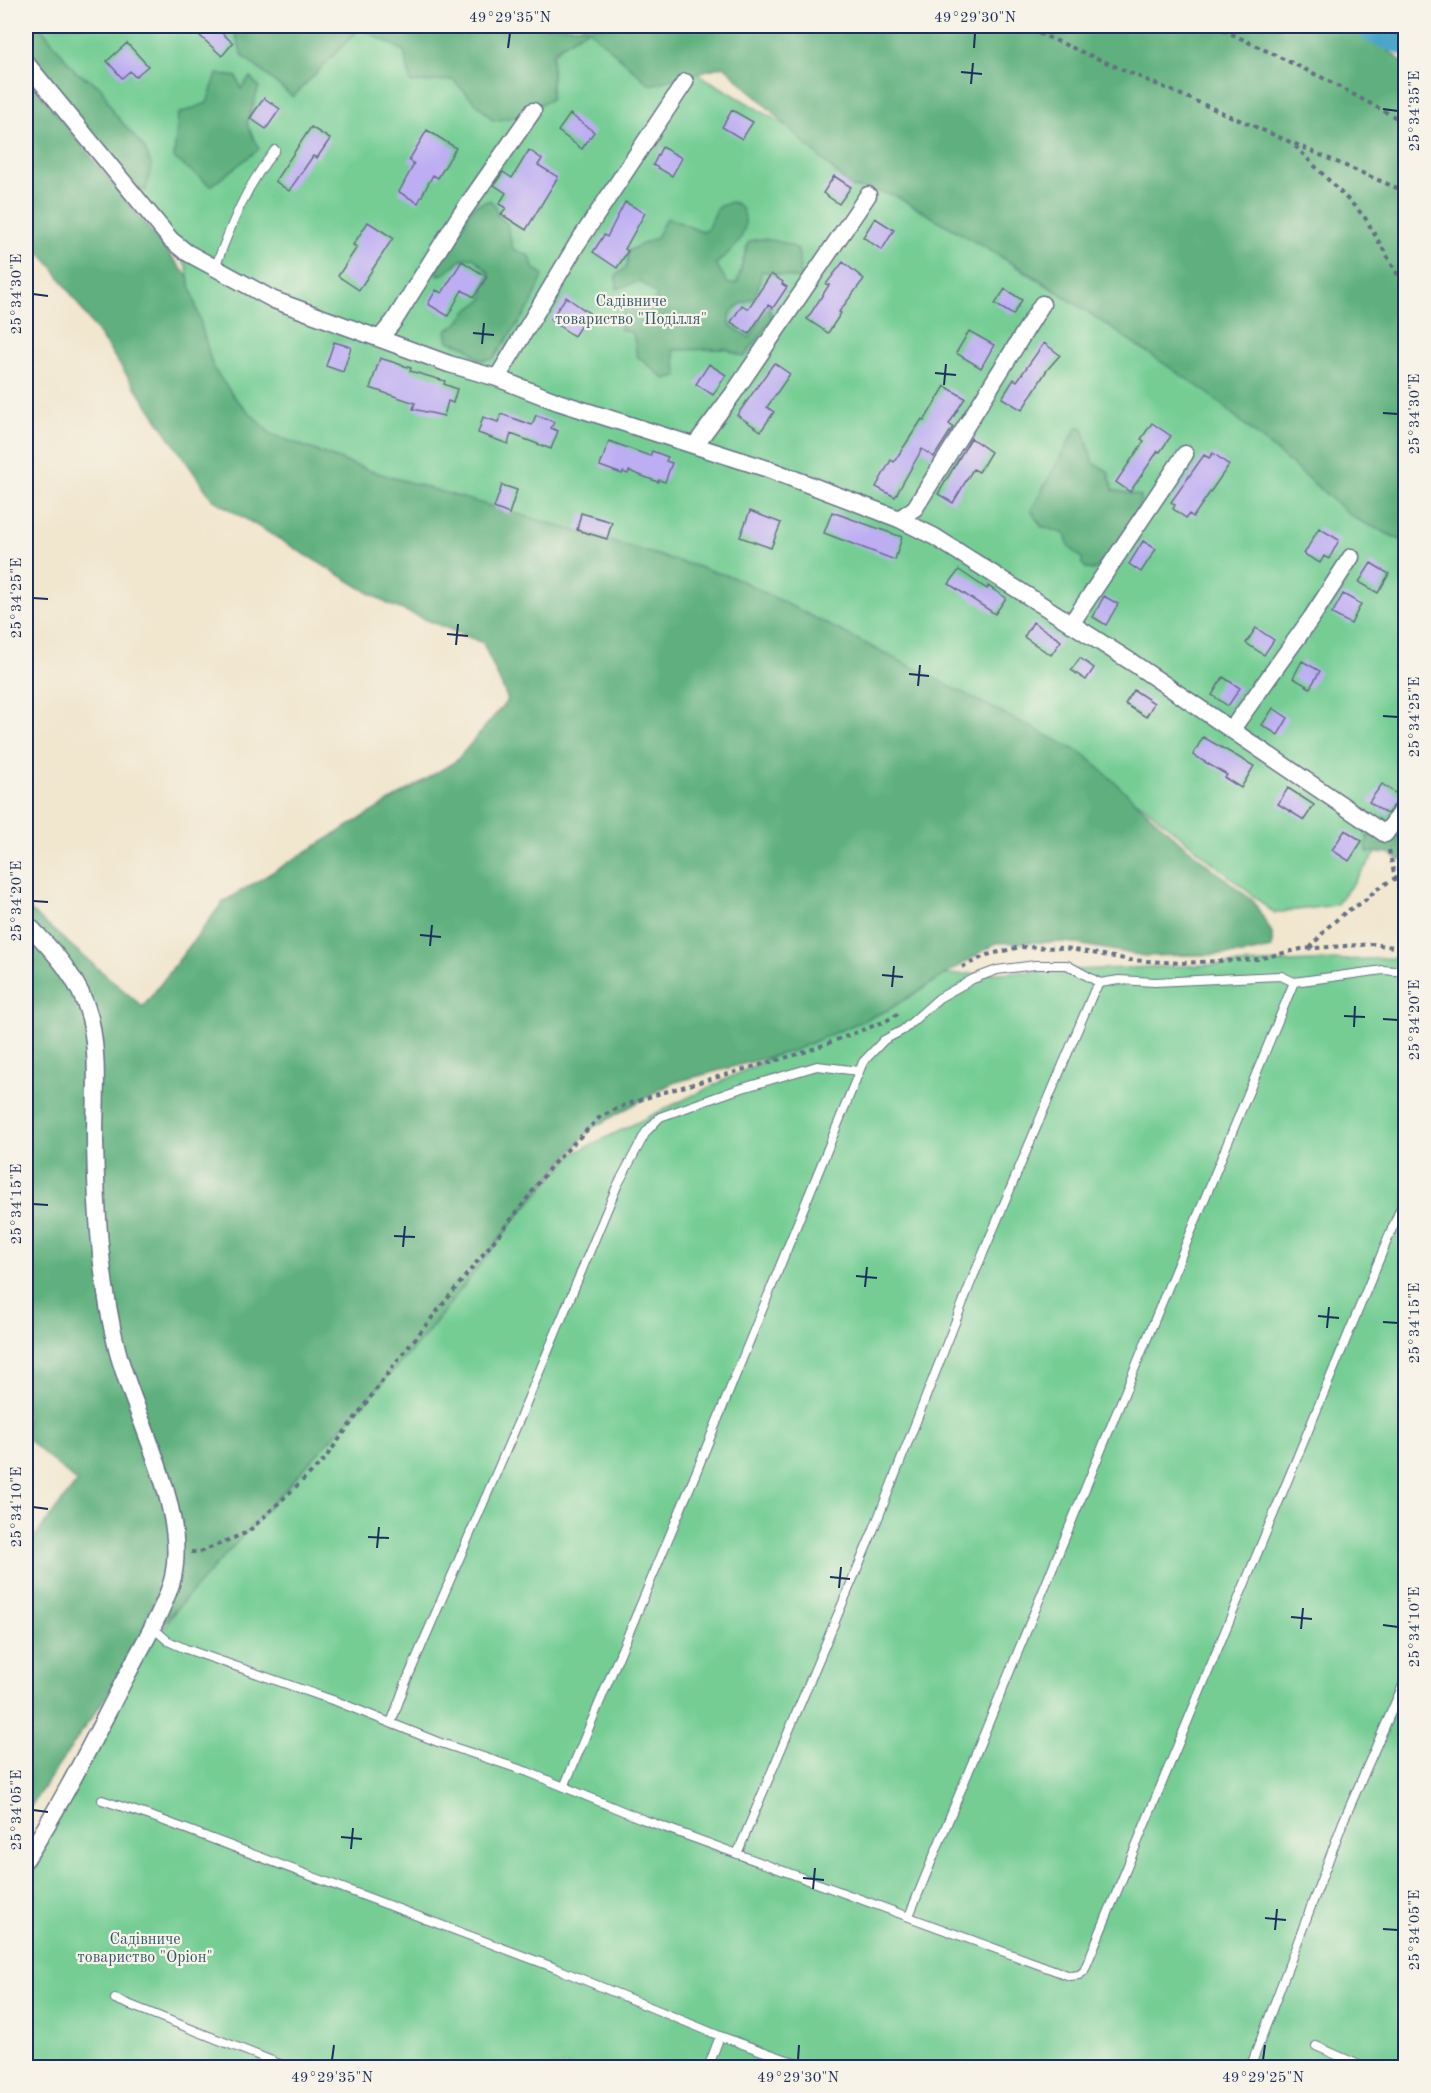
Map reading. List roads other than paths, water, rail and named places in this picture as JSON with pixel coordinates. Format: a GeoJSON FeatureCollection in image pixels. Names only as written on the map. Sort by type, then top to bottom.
{"type":"FeatureCollection","features":[{"type":"Feature","properties":{"kind":"street"},"geometry":{"type":"LineString","coordinates":[[26,63],[171,240],[186,252],[274,300],[449,364],[497,378],[558,402],[768,469],[899,519],[935,537],[1071,624],[1232,729],[1385,834],[1406,806]]}},
{"type":"Feature","properties":{"kind":"street"},"geometry":{"type":"LineString","coordinates":[[497,378],[577,244],[685,82]]}},
{"type":"Feature","properties":{"kind":"street"},"geometry":{"type":"LineString","coordinates":[[380,338],[394,321],[459,217],[533,111]]}},
{"type":"Feature","properties":{"kind":"street"},"geometry":{"type":"LineString","coordinates":[[695,445],[733,394],[868,195]]}},
{"type":"Feature","properties":{"kind":"street"},"geometry":{"type":"LineString","coordinates":[[899,519],[915,508],[1042,304]]}},
{"type":"Feature","properties":{"kind":"street"},"geometry":{"type":"LineString","coordinates":[[1071,624],[1185,454]]}},
{"type":"Feature","properties":{"kind":"street"},"geometry":{"type":"LineString","coordinates":[[1232,729],[1312,617],[1351,557]]}},
{"type":"Feature","properties":{"kind":"street"},"geometry":{"type":"LineString","coordinates":[[26,923],[51,948],[76,983],[89,1016],[96,1056],[95,1140],[99,1219],[109,1310],[118,1351],[165,1490],[177,1539],[173,1578],[152,1627],[50,1821],[26,1859]]}},
{"type":"Feature","properties":{"kind":"lane"},"geometry":{"type":"LineString","coordinates":[[215,268],[239,207],[258,172],[275,150]]}},
{"type":"Feature","properties":{"kind":"lane"},"geometry":{"type":"LineString","coordinates":[[564,1787],[689,1491],[862,1062],[884,1040],[903,1030],[939,998],[973,979],[997,970],[1035,964],[1067,965],[1100,983],[1119,980],[1155,982],[1271,976],[1281,976],[1294,982],[1383,970],[1406,972]]}},
{"type":"Feature","properties":{"kind":"lane"},"geometry":{"type":"LineString","coordinates":[[909,1916],[1294,982]]}},
{"type":"Feature","properties":{"kind":"lane"},"geometry":{"type":"LineString","coordinates":[[737,1854],[873,1531],[976,1271],[1079,1023],[1100,983]]}},
{"type":"Feature","properties":{"kind":"lane"},"geometry":{"type":"LineString","coordinates":[[391,1723],[406,1682],[516,1429],[617,1186],[646,1132],[660,1117],[736,1090],[817,1066],[859,1071]]}},
{"type":"Feature","properties":{"kind":"lane"},"geometry":{"type":"LineString","coordinates":[[152,1627],[168,1641],[186,1649],[338,1702],[564,1787],[642,1819],[1070,1976],[1079,1975],[1084,1971],[1406,1195]]}},
{"type":"Feature","properties":{"kind":"lane"},"geometry":{"type":"LineString","coordinates":[[1250,2067],[1343,1822],[1406,1678]]}},
{"type":"Feature","properties":{"kind":"lane"},"geometry":{"type":"LineString","coordinates":[[102,1800],[159,1819],[552,1967],[720,2036],[810,2067]]}},
{"type":"Feature","properties":{"kind":"lane"},"geometry":{"type":"LineString","coordinates":[[115,1998],[290,2067]]}},
{"type":"Feature","properties":{"kind":"lane"},"geometry":{"type":"LineString","coordinates":[[708,2067],[720,2036]]}},
{"type":"Feature","properties":{"kind":"lane"},"geometry":{"type":"LineString","coordinates":[[1316,2046],[1366,2067]]}},
{"type":"Feature","properties":{"kind":"waterway"},"geometry":{"type":"LineString","coordinates":[[1375,26],[1406,38]]}},
{"type":"Feature","properties":{"kind":"park label","name":"Садівниче товариство \"Поділля\""},"geometry":{"type":"Point","coordinates":[631,311]}},
{"type":"Feature","properties":{"kind":"park label","name":"Садівниче товариство \"Оріон\""},"geometry":{"type":"Point","coordinates":[145,1949]}}]}
